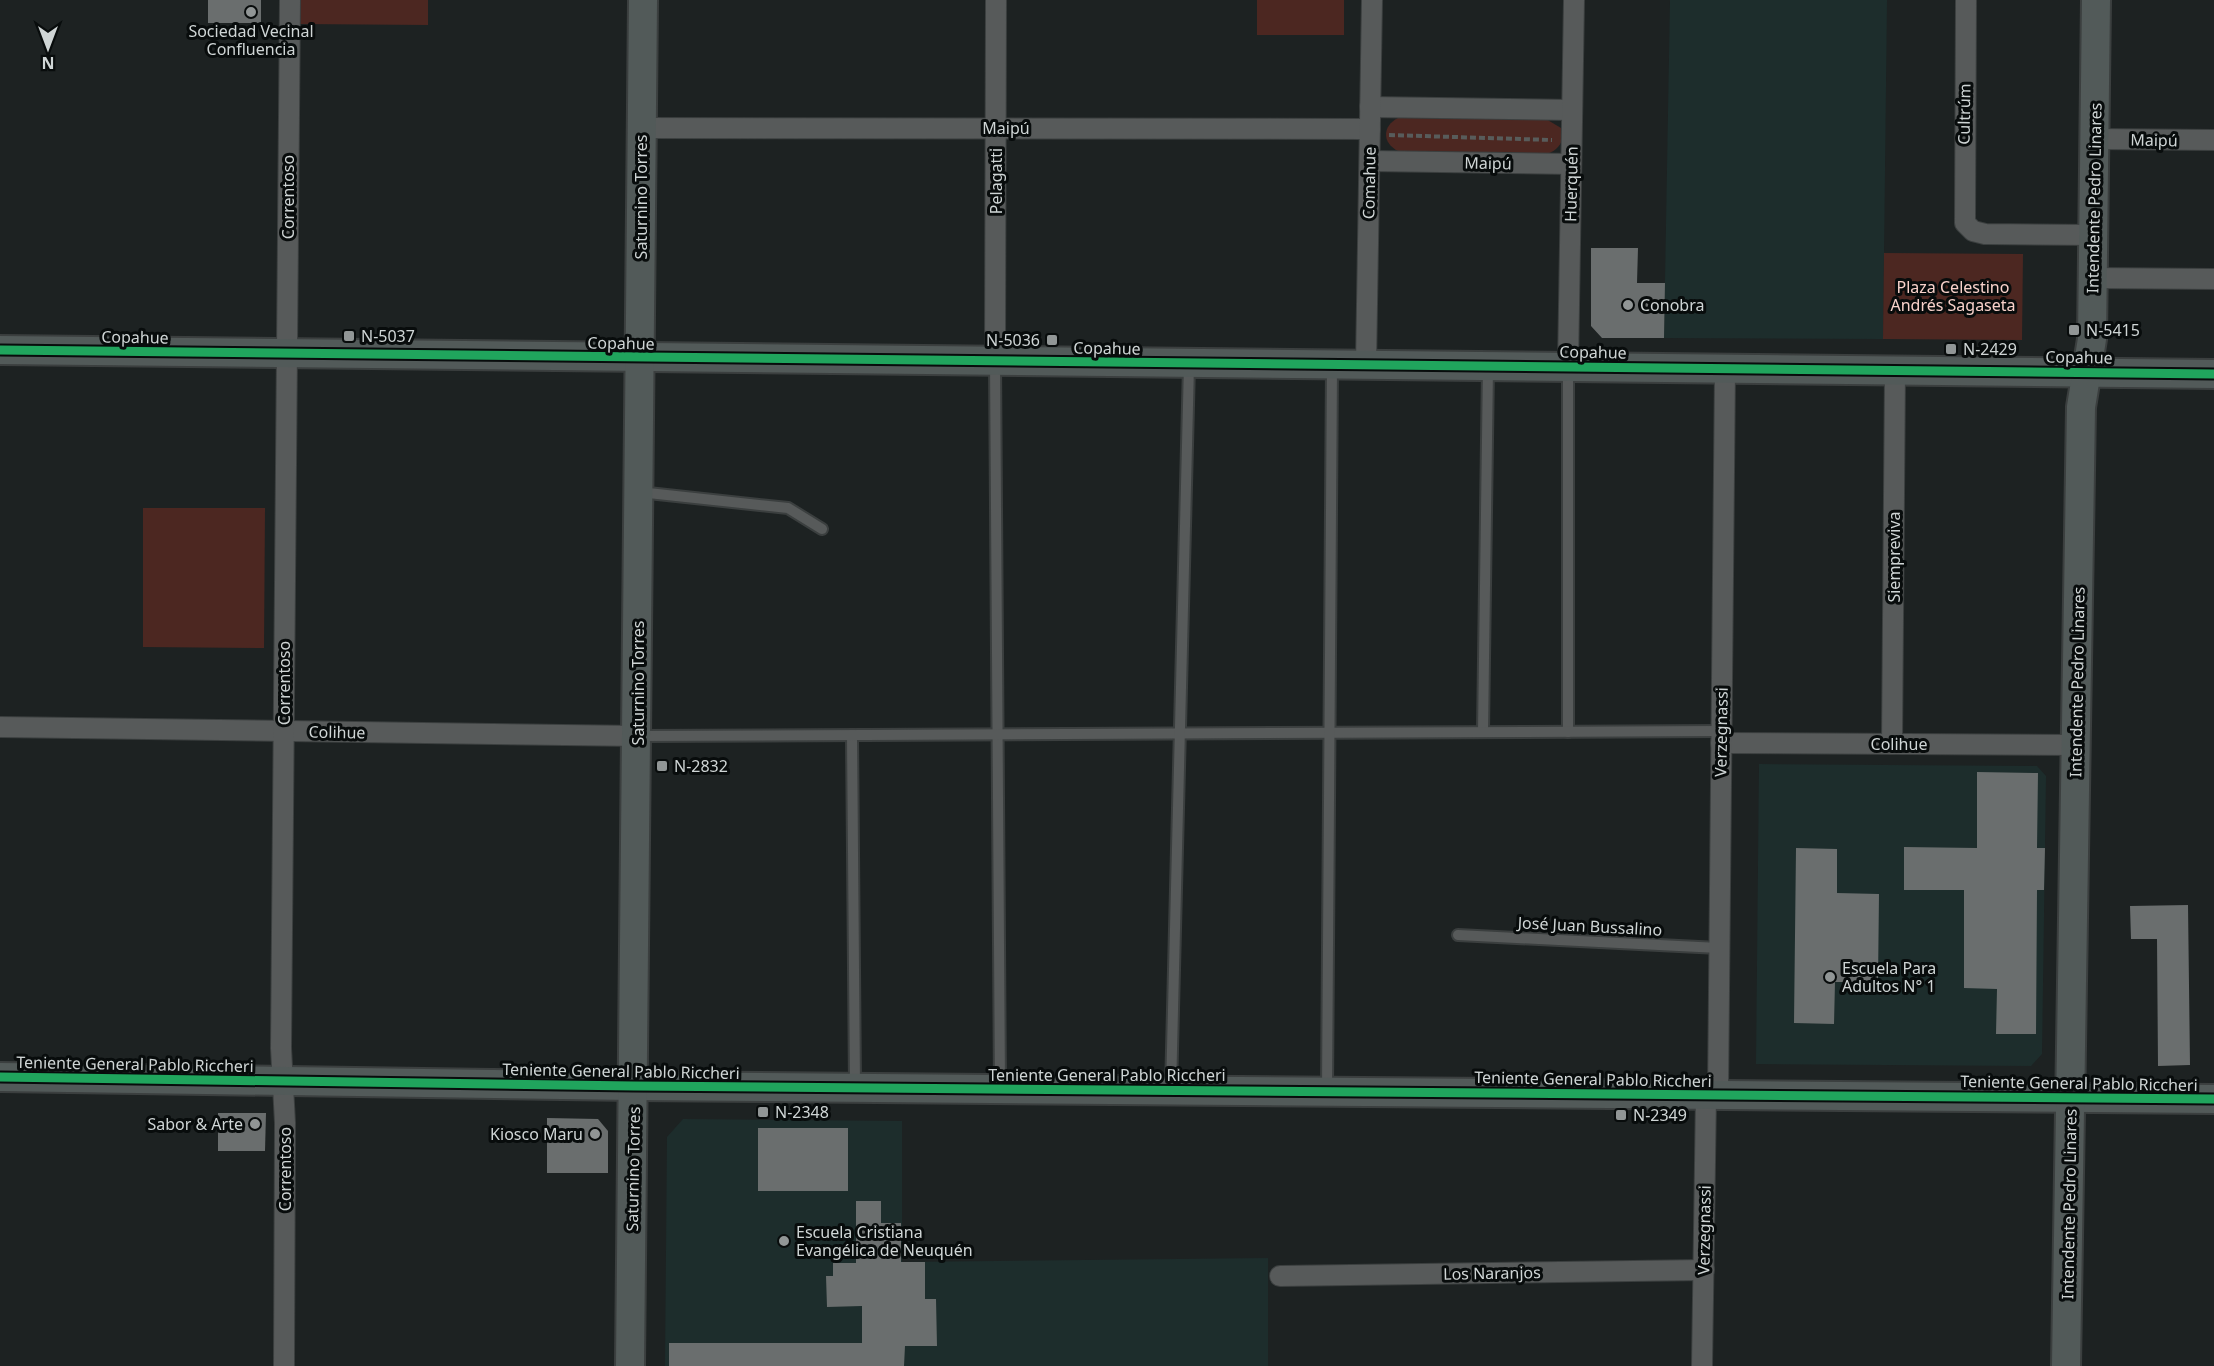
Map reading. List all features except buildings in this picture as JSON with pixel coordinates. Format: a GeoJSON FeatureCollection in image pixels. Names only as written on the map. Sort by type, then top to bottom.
{"type":"FeatureCollection","features":[{"type":"Feature","properties":{"kind":"street","name":"Correntoso"},"geometry":{"type":"LineString","coordinates":[[284,1366],[281,1048],[290,0]]}},
{"type":"Feature","properties":{"kind":"street","name":"Saturnino Torres"},"geometry":{"type":"LineString","coordinates":[[630,1366],[638,736],[643,0]]}},
{"type":"Feature","properties":{"kind":"street","name":"Pelagatti"},"geometry":{"type":"LineString","coordinates":[[995,362],[996,0]]}},
{"type":"Feature","properties":{"kind":"street","name":"Comahue"},"geometry":{"type":"LineString","coordinates":[[1366,365],[1370,161],[1378,132],[1370,107],[1372,0]]}},
{"type":"Feature","properties":{"kind":"street","name":"Huerquén"},"geometry":{"type":"LineString","coordinates":[[1568,367],[1574,0]]}},
{"type":"Feature","properties":{"kind":"street","name":"Cultrúm"},"geometry":{"type":"LineString","coordinates":[[1966,0],[1963,212],[1968,227],[1984,234],[2094,235]]}},
{"type":"Feature","properties":{"kind":"street","name":"Intendente Pedro Linares"},"geometry":{"type":"LineString","coordinates":[[2066,1366],[2081,399],[2092,339],[2096,0]]}},
{"type":"Feature","properties":{"kind":"street"},"geometry":{"type":"LineString","coordinates":[[1370,107],[1572,110]]}},
{"type":"Feature","properties":{"kind":"street","name":"Maipú"},"geometry":{"type":"LineString","coordinates":[[642,128],[996,128],[1378,132]]}},
{"type":"Feature","properties":{"kind":"street","name":"Maipú"},"geometry":{"type":"LineString","coordinates":[[2095,139],[2214,140]]}},
{"type":"Feature","properties":{"kind":"street","name":"Maipú"},"geometry":{"type":"LineString","coordinates":[[1370,161],[1571,164]]}},
{"type":"Feature","properties":{"kind":"street"},"geometry":{"type":"LineString","coordinates":[[2093,278],[2214,279]]}},
{"type":"Feature","properties":{"kind":"street","name":"Copahue"},"geometry":{"type":"LineString","coordinates":[[0,350],[2214,374]]}},
{"type":"Feature","properties":{"kind":"street","name":"Verzegnassi"},"geometry":{"type":"LineString","coordinates":[[1702,1366],[1704,1270],[1719,948],[1725,369]]}},
{"type":"Feature","properties":{"kind":"street","name":"Siempreviva"},"geometry":{"type":"LineString","coordinates":[[1892,744],[1895,370]]}},
{"type":"Feature","properties":{"kind":"street","name":"Colihue"},"geometry":{"type":"LineString","coordinates":[[0,727],[638,736]]}},
{"type":"Feature","properties":{"kind":"street","name":"Colihue"},"geometry":{"type":"LineString","coordinates":[[1721,737],[1892,744],[2077,745]]}},
{"type":"Feature","properties":{"kind":"street","name":"Teniente General Pablo Riccheri"},"geometry":{"type":"LineString","coordinates":[[0,1077],[634,1086],[2214,1099]]}},
{"type":"Feature","properties":{"kind":"street","name":"Los Naranjos"},"geometry":{"type":"LineString","coordinates":[[1280,1276],[1704,1270]]}},
{"type":"Feature","properties":{"kind":"lane"},"geometry":{"type":"LineString","coordinates":[[995,362],[1000,1089]]}},
{"type":"Feature","properties":{"kind":"lane"},"geometry":{"type":"LineString","coordinates":[[1171,1090],[1190,363]]}},
{"type":"Feature","properties":{"kind":"lane"},"geometry":{"type":"LineString","coordinates":[[1327,1092],[1332,365]]}},
{"type":"Feature","properties":{"kind":"lane"},"geometry":{"type":"LineString","coordinates":[[1483,732],[1488,367]]}},
{"type":"Feature","properties":{"kind":"lane"},"geometry":{"type":"LineString","coordinates":[[1568,367],[1568,732]]}},
{"type":"Feature","properties":{"kind":"lane"},"geometry":{"type":"LineString","coordinates":[[639,492],[788,508],[822,529]]}},
{"type":"Feature","properties":{"kind":"lane"},"geometry":{"type":"LineString","coordinates":[[638,736],[1568,732],[1721,737]]}},
{"type":"Feature","properties":{"kind":"lane"},"geometry":{"type":"LineString","coordinates":[[852,735],[855,1088]]}},
{"type":"Feature","properties":{"kind":"lane","name":"José Juan Bussalino"},"geometry":{"type":"LineString","coordinates":[[1458,935],[1719,948]]}},
{"type":"Feature","properties":{"kind":"path"},"geometry":{"type":"LineString","coordinates":[[1378,132],[1562,140]]}},
{"type":"Feature","properties":{"kind":"shaded area"},"geometry":{"type":"Polygon","coordinates":[[[1670,0],[1887,0],[1883,339],[1664,338],[1670,0]]]}},
{"type":"Feature","properties":{"kind":"shaded area"},"geometry":{"type":"Polygon","coordinates":[[[1759,764],[2037,766],[2046,776],[2042,1054],[2031,1066],[1756,1064],[1759,764]]]}},
{"type":"Feature","properties":{"kind":"shaded area","name":"Escuela Cristiana Evangélica de Neuquén"},"geometry":{"type":"Polygon","coordinates":[[[683,1119],[902,1121],[902,1262],[1268,1258],[1268,1366],[665,1366],[667,1137],[683,1119]]]}},
{"type":"Feature","properties":{"kind":"green space"},"geometry":{"type":"Polygon","coordinates":[[[298,0],[428,0],[428,25],[298,24],[298,0]]]}},
{"type":"Feature","properties":{"kind":"green space"},"geometry":{"type":"Polygon","coordinates":[[[1257,0],[1344,0],[1344,35],[1257,35],[1257,0]]]}},
{"type":"Feature","properties":{"kind":"green space"},"geometry":{"type":"Polygon","coordinates":[[[1398,118],[1546,119],[1561,128],[1562,137],[1558,147],[1547,154],[1398,151],[1389,144],[1386,134],[1389,125],[1398,118]]]}},
{"type":"Feature","properties":{"kind":"green space","name":"Plaza Celestino Andrés Sagaseta"},"geometry":{"type":"Polygon","coordinates":[[[1884,253],[2023,254],[2022,340],[1883,339],[1884,253]]]}},
{"type":"Feature","properties":{"kind":"green space"},"geometry":{"type":"Polygon","coordinates":[[[143,508],[265,508],[264,648],[143,647],[143,508]]]}},
{"type":"Feature","properties":{"kind":"cycle path"},"geometry":{"type":"LineString","coordinates":[[0,350],[2214,374]]}},
{"type":"Feature","properties":{"kind":"cycle path"},"geometry":{"type":"LineString","coordinates":[[0,1077],[634,1086],[2214,1099]]}},
{"type":"Feature","properties":{"kind":"place","name":"Sociedad Vecinal Confluencia"},"geometry":{"type":"Point","coordinates":[251,12]}},
{"type":"Feature","properties":{"kind":"place","name":"Conobra"},"geometry":{"type":"Point","coordinates":[1628,305]}},
{"type":"Feature","properties":{"kind":"place","name":"N-5415"},"geometry":{"type":"Point","coordinates":[2074,330]}},
{"type":"Feature","properties":{"kind":"place","name":"N-5037"},"geometry":{"type":"Point","coordinates":[349,336]}},
{"type":"Feature","properties":{"kind":"place","name":"N-5036"},"geometry":{"type":"Point","coordinates":[1052,340]}},
{"type":"Feature","properties":{"kind":"place","name":"N-2429"},"geometry":{"type":"Point","coordinates":[1951,349]}},
{"type":"Feature","properties":{"kind":"place","name":"N-2832"},"geometry":{"type":"Point","coordinates":[662,766]}},
{"type":"Feature","properties":{"kind":"place","name":"Escuela Para Adultos N° 1"},"geometry":{"type":"Point","coordinates":[1830,977]}},
{"type":"Feature","properties":{"kind":"place","name":"N-2348"},"geometry":{"type":"Point","coordinates":[763,1112]}},
{"type":"Feature","properties":{"kind":"place","name":"N-2349"},"geometry":{"type":"Point","coordinates":[1621,1115]}},
{"type":"Feature","properties":{"kind":"place","name":"Sabor & Arte"},"geometry":{"type":"Point","coordinates":[255,1124]}},
{"type":"Feature","properties":{"kind":"place","name":"Kiosco Maru"},"geometry":{"type":"Point","coordinates":[595,1134]}},
{"type":"Feature","properties":{"kind":"place","name":"Escuela Cristiana Evangélica de Neuquén"},"geometry":{"type":"Point","coordinates":[784,1241]}}]}
